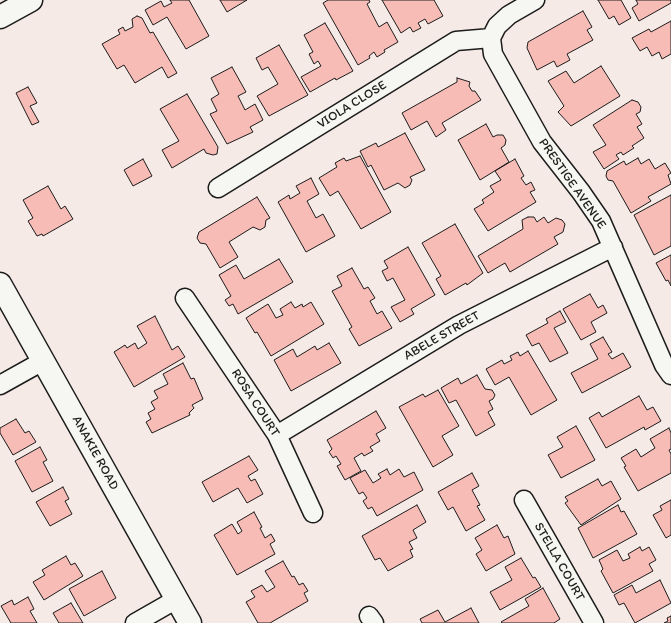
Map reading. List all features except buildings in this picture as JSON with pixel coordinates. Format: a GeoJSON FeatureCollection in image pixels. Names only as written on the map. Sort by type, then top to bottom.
{"type":"FeatureCollection","features":[{"type":"Feature","properties":{"kind":"main road"},"geometry":{"type":"LineString","coordinates":[[1,17],[31,0]]}},
{"type":"Feature","properties":{"kind":"main road","name":"ANAKIE ROAD"},"geometry":{"type":"LineString","coordinates":[[0,284],[190,623]]}},
{"type":"Feature","properties":{"kind":"street"},"geometry":{"type":"LineString","coordinates":[[491,38],[497,26],[509,15],[535,0]]}},
{"type":"Feature","properties":{"kind":"street","name":"VIOLA CLOSE"},"geometry":{"type":"LineString","coordinates":[[218,188],[456,41],[491,38]]}},
{"type":"Feature","properties":{"kind":"street","name":"PRESTIGE AVENUE"},"geometry":{"type":"LineString","coordinates":[[491,38],[493,54],[542,142],[581,192],[601,221],[664,365],[671,375]]}},
{"type":"Feature","properties":{"kind":"street","name":"ABELE STREET"},"geometry":{"type":"LineString","coordinates":[[277,435],[459,325],[612,247]]}},
{"type":"Feature","properties":{"kind":"street","name":"ROSA COURT"},"geometry":{"type":"LineString","coordinates":[[185,298],[277,435],[313,513]]}},
{"type":"Feature","properties":{"kind":"street"},"geometry":{"type":"LineString","coordinates":[[0,385],[43,361]]}},
{"type":"Feature","properties":{"kind":"street","name":"STELLA COURT"},"geometry":{"type":"LineString","coordinates":[[524,500],[594,623]]}},
{"type":"Feature","properties":{"kind":"street"},"geometry":{"type":"LineString","coordinates":[[135,623],[177,599]]}}]}
